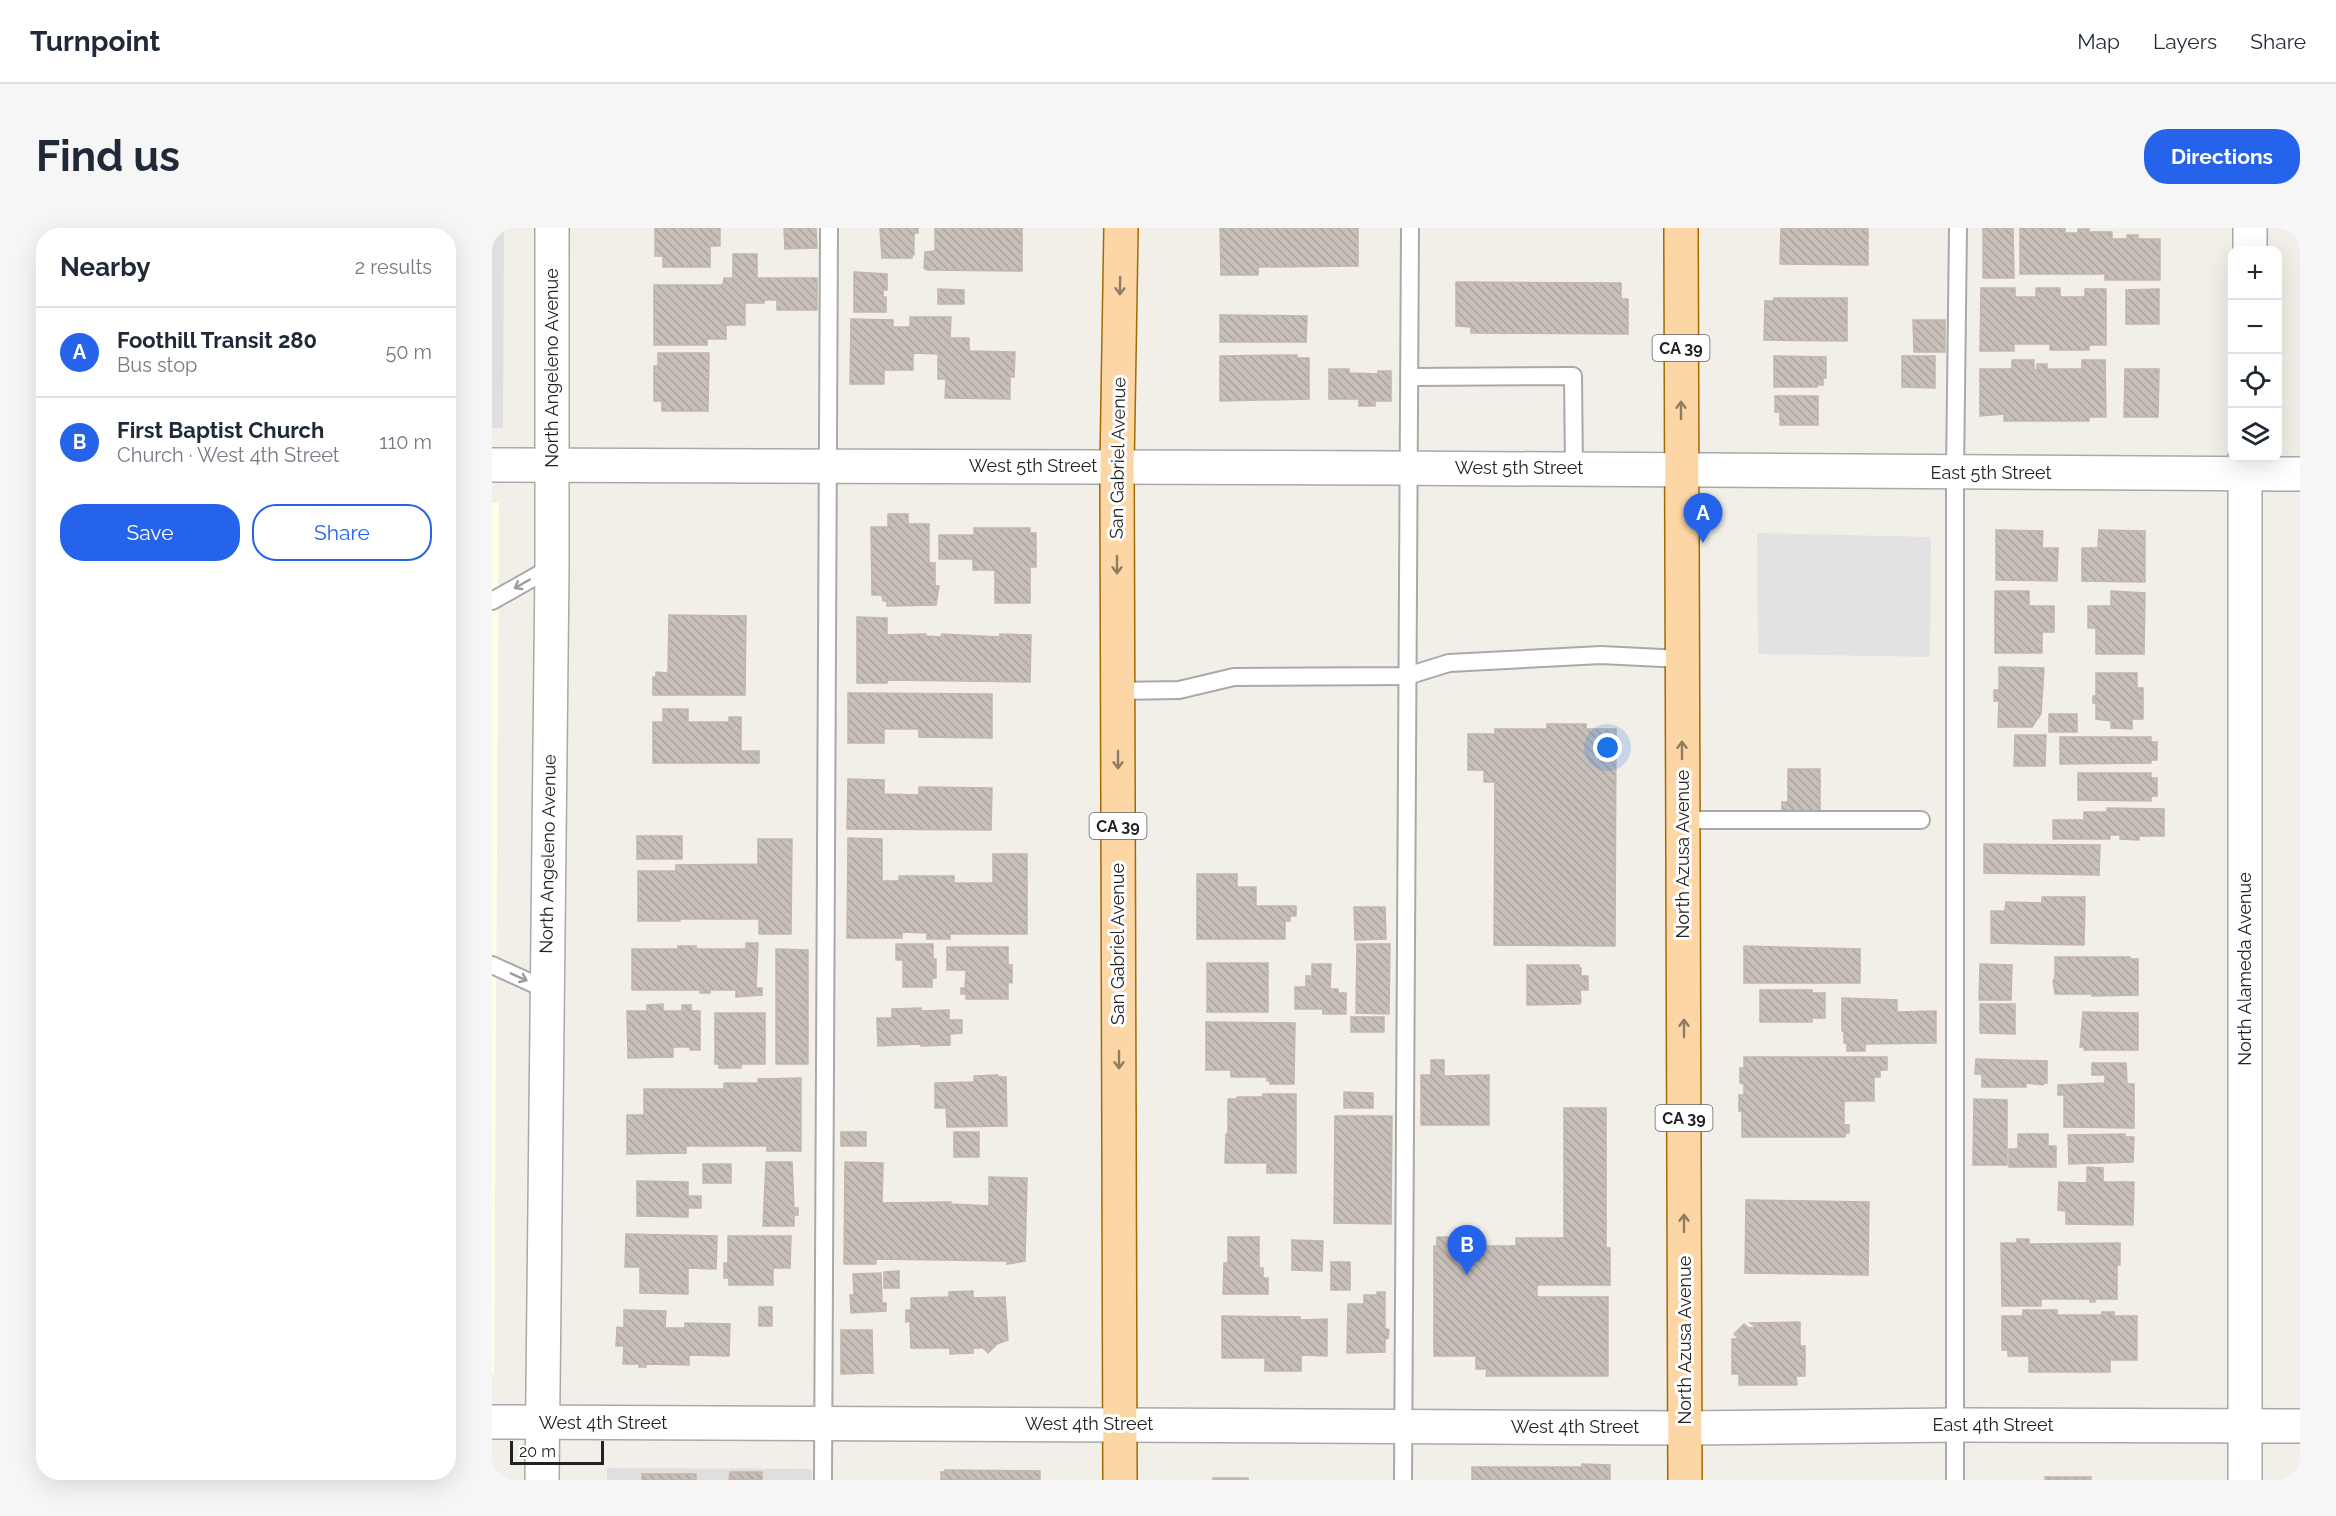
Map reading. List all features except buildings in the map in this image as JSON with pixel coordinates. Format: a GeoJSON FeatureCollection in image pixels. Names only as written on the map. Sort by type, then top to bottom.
{"type":"FeatureCollection","features":[{"type":"Feature","properties":{"kind":"main road","name":"San Gabriel Avenue"},"geometry":{"type":"LineString","coordinates":[[1120,1480],[1117,467],[1121,228]]}},
{"type":"Feature","properties":{"kind":"main road","name":"North Azusa Avenue"},"geometry":{"type":"LineString","coordinates":[[1681,228],[1685,1480]]}},
{"type":"Feature","properties":{"kind":"street","name":"North Angeleno Avenue"},"geometry":{"type":"LineString","coordinates":[[542,1480],[552,567],[552,228]]}},
{"type":"Feature","properties":{"kind":"street"},"geometry":{"type":"LineString","coordinates":[[2250,228],[2250,246]]}},
{"type":"Feature","properties":{"kind":"street","name":"West 5th Street"},"geometry":{"type":"LineString","coordinates":[[492,465],[1681,469]]}},
{"type":"Feature","properties":{"kind":"street","name":"East 5th Street"},"geometry":{"type":"LineString","coordinates":[[1681,469],[1955,473],[2245,466],[2300,474]]}},
{"type":"Feature","properties":{"kind":"street","name":"North Alameda Avenue"},"geometry":{"type":"LineString","coordinates":[[2245,466],[2245,1480]]}},
{"type":"Feature","properties":{"kind":"street","name":"West 4th Street"},"geometry":{"type":"LineString","coordinates":[[492,1422],[1686,1428]]}},
{"type":"Feature","properties":{"kind":"street","name":"East 4th Street"},"geometry":{"type":"LineString","coordinates":[[1686,1428],[1957,1425],[2300,1426]]}},
{"type":"Feature","properties":{"kind":"lane"},"geometry":{"type":"LineString","coordinates":[[823,1480],[829,228]]}},
{"type":"Feature","properties":{"kind":"lane"},"geometry":{"type":"LineString","coordinates":[[1403,1480],[1410,228]]}},
{"type":"Feature","properties":{"kind":"lane"},"geometry":{"type":"LineString","coordinates":[[1955,1480],[1957,1425],[1955,473],[1958,228]]}},
{"type":"Feature","properties":{"kind":"lane"},"geometry":{"type":"LineString","coordinates":[[1409,377],[1573,376],[1575,468]]}},
{"type":"Feature","properties":{"kind":"lane"},"geometry":{"type":"LineString","coordinates":[[492,601],[552,567]]}},
{"type":"Feature","properties":{"kind":"lane"},"geometry":{"type":"LineString","coordinates":[[1117,691],[1179,690],[1234,676],[1407,676],[1449,663],[1601,656],[1682,659]]}},
{"type":"Feature","properties":{"kind":"lane"},"geometry":{"type":"LineString","coordinates":[[1683,820],[1921,820]]}},
{"type":"Feature","properties":{"kind":"lane"},"geometry":{"type":"LineString","coordinates":[[492,965],[547,990]]}},
{"type":"Feature","properties":{"kind":"shaded area"},"geometry":{"type":"Polygon","coordinates":[[[492,228],[504,228],[503,428],[492,428],[492,228]]]}},
{"type":"Feature","properties":{"kind":"shaded area"},"geometry":{"type":"Polygon","coordinates":[[[492,503],[499,503],[494,1374],[492,1374],[492,503]]]}},
{"type":"Feature","properties":{"kind":"shaded area"},"geometry":{"type":"Polygon","coordinates":[[[1757,533],[1931,537],[1930,657],[1758,654],[1757,533]]]}},
{"type":"Feature","properties":{"kind":"shaded area"},"geometry":{"type":"Polygon","coordinates":[[[607,1468],[812,1469],[812,1480],[607,1480],[607,1468]]]}},
{"type":"Feature","properties":{"kind":"place","name":"Foothill Transit 280"},"geometry":{"type":"Point","coordinates":[1703,543]}},
{"type":"Feature","properties":{"kind":"place","name":"First Baptist Church"},"geometry":{"type":"Point","coordinates":[1467,1275]}}]}
